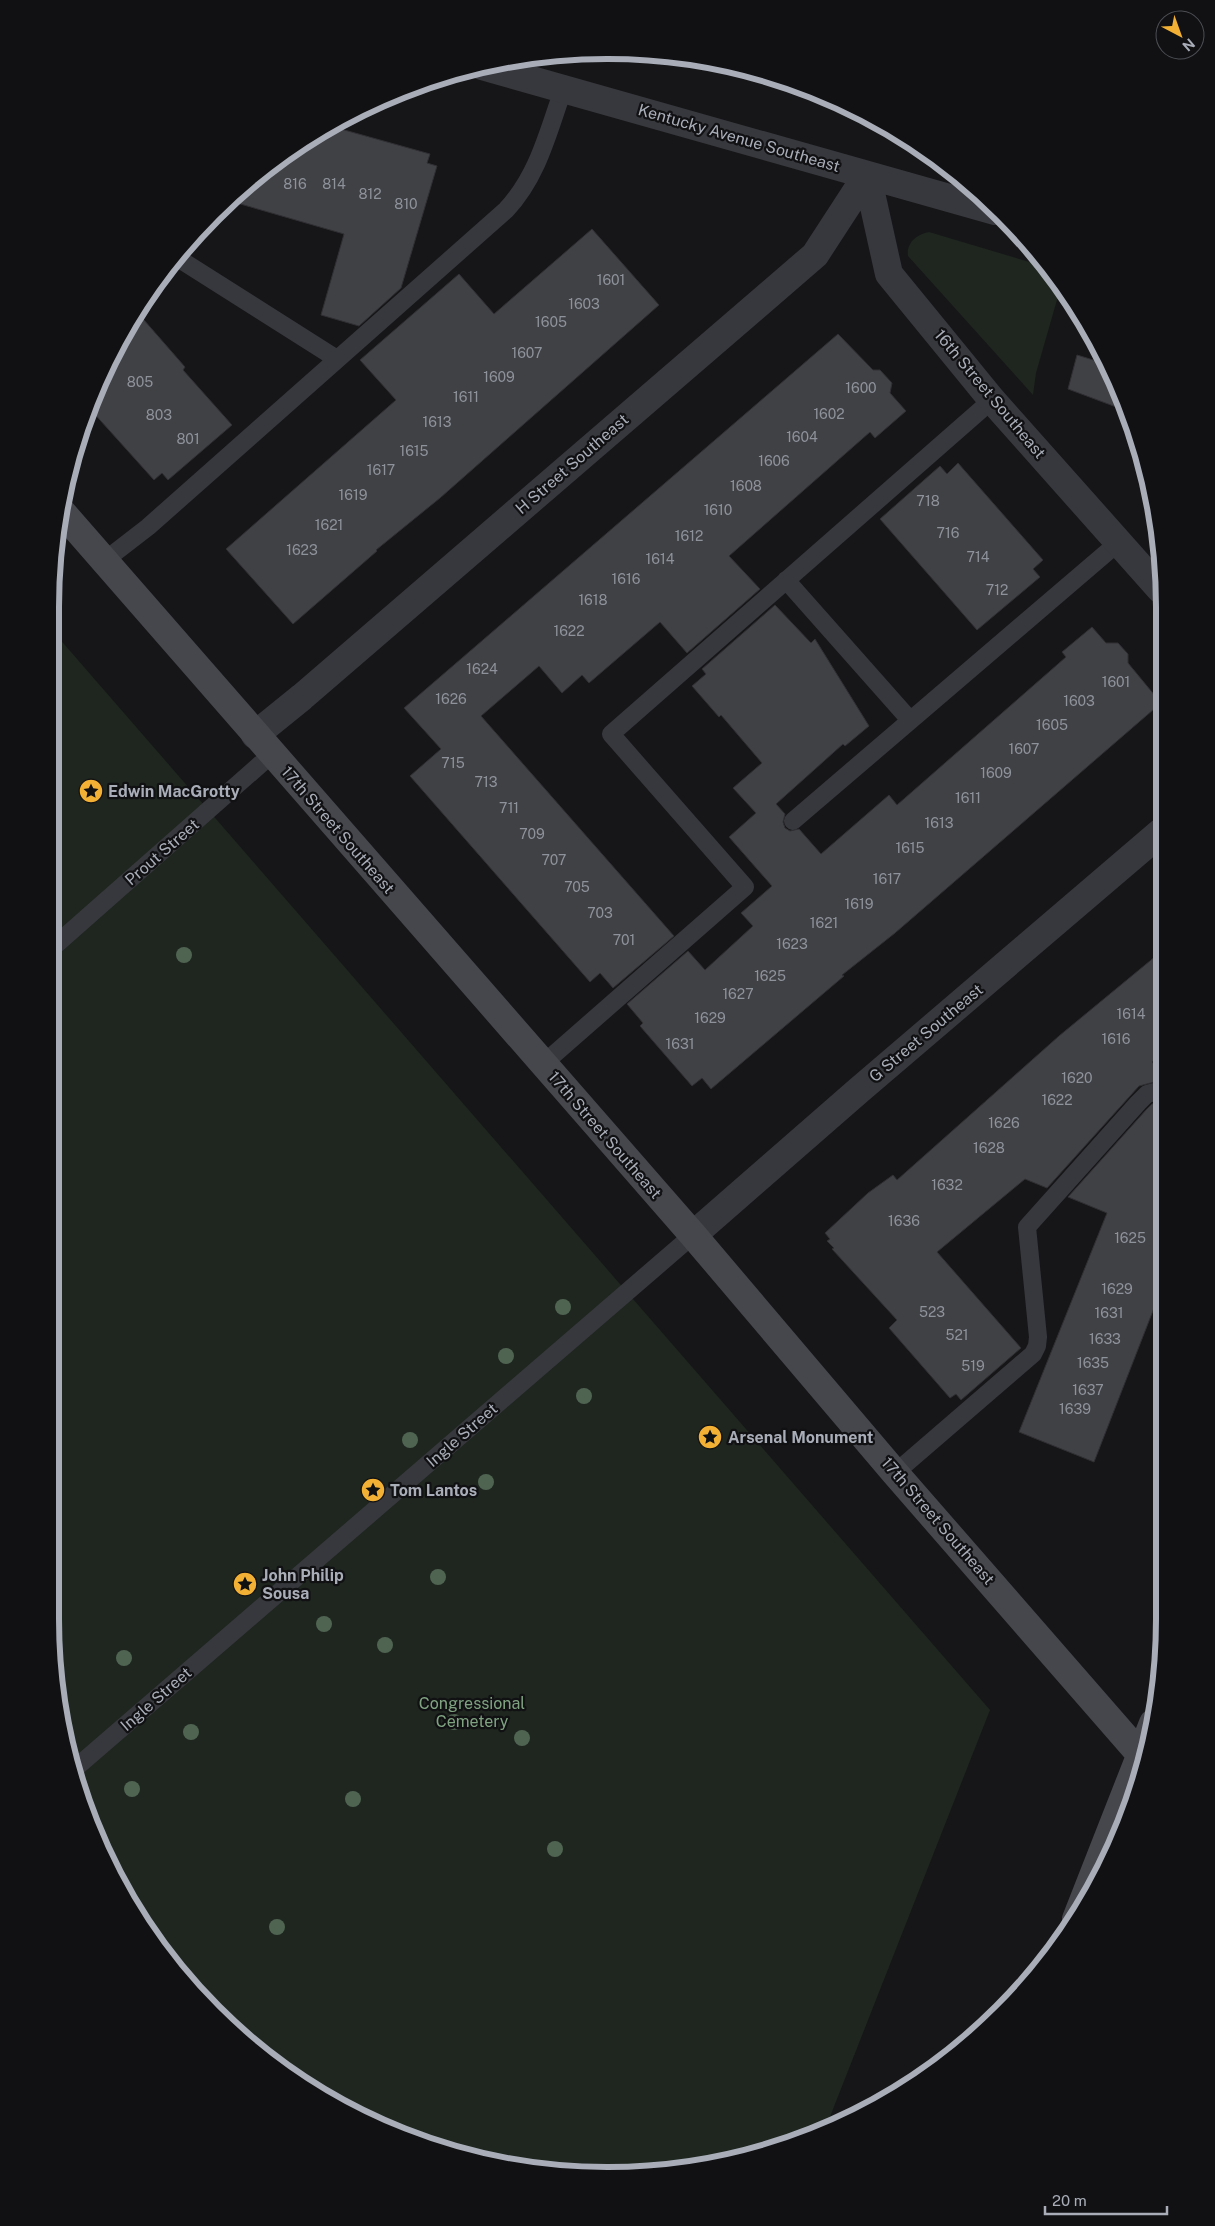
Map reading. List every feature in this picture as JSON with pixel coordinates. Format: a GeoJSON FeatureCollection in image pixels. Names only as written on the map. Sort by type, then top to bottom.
{"type":"FeatureCollection","features":[{"type":"Feature","properties":{"kind":"street","name":"Kentucky Avenue Southeast"},"geometry":{"type":"LineString","coordinates":[[496,70],[983,208]]}},
{"type":"Feature","properties":{"kind":"street","name":"16th Street Southeast"},"geometry":{"type":"LineString","coordinates":[[867,174],[889,274],[992,400],[1155,584]]}},
{"type":"Feature","properties":{"kind":"street","name":"H Street Southeast"},"geometry":{"type":"LineString","coordinates":[[264,745],[308,692],[815,255],[867,174]]}},
{"type":"Feature","properties":{"kind":"street","name":"17th Street Southeast"},"geometry":{"type":"LineString","coordinates":[[66,517],[693,1235],[895,1473],[1140,1753]]}},
{"type":"Feature","properties":{"kind":"street","name":"G Street Southeast"},"geometry":{"type":"LineString","coordinates":[[693,1235],[1156,836]]}},
{"type":"Feature","properties":{"kind":"street"},"geometry":{"type":"LineString","coordinates":[[1100,1861],[1121,1809]]}},
{"type":"Feature","properties":{"kind":"lane"},"geometry":{"type":"LineString","coordinates":[[104,561],[148,527],[506,210],[521,194],[532,176],[563,90]]}},
{"type":"Feature","properties":{"kind":"lane"},"geometry":{"type":"LineString","coordinates":[[182,261],[337,360]]}},
{"type":"Feature","properties":{"kind":"lane"},"geometry":{"type":"LineString","coordinates":[[543,1064],[745,887],[611,734],[992,400]]}},
{"type":"Feature","properties":{"kind":"lane"},"geometry":{"type":"LineString","coordinates":[[793,821],[1119,542]]}},
{"type":"Feature","properties":{"kind":"lane"},"geometry":{"type":"LineString","coordinates":[[786,580],[910,720]]}},
{"type":"Feature","properties":{"kind":"lane","name":"Prout Street"},"geometry":{"type":"LineString","coordinates":[[59,941],[264,745]]}},
{"type":"Feature","properties":{"kind":"lane"},"geometry":{"type":"LineString","coordinates":[[895,1473],[1033,1354],[1038,1338],[1027,1227],[1138,1103],[1147,1094],[1156,1092]]}},
{"type":"Feature","properties":{"kind":"lane","name":"Ingle Street"},"geometry":{"type":"LineString","coordinates":[[78,1765],[693,1235]]}},
{"type":"Feature","properties":{"kind":"green space"},"geometry":{"type":"Polygon","coordinates":[[[929,232],[1035,264],[1043,273],[1058,295],[1036,373],[1033,395],[908,256],[911,243],[920,235],[929,232]]]}},
{"type":"Feature","properties":{"kind":"green space","name":"Congressional Cemetery"},"geometry":{"type":"Polygon","coordinates":[[[59,638],[990,1710],[829,2120],[784,2138],[750,2149],[715,2157],[643,2166],[572,2166],[536,2163],[465,2149],[398,2125],[365,2111],[333,2094],[273,2054],[219,2007],[195,1980],[172,1953],[151,1923],[115,1861],[88,1795],[77,1761],[63,1690],[59,1618],[59,638]]]}},
{"type":"Feature","properties":{"kind":"building"},"geometry":{"type":"Polygon","coordinates":[[[339,129],[430,154],[427,163],[437,166],[401,288],[359,326],[321,315],[344,234],[237,203],[273,172],[339,129]]]}},
{"type":"Feature","properties":{"kind":"building"},"geometry":{"type":"Polygon","coordinates":[[[592,229],[659,305],[440,498],[376,550],[293,624],[226,549],[396,400],[360,360],[459,274],[494,314],[592,229]]]}},
{"type":"Feature","properties":{"kind":"building"},"geometry":{"type":"Polygon","coordinates":[[[142,318],[185,367],[183,370],[232,425],[168,480],[162,473],[154,480],[95,414],[115,365],[142,318]]]}},
{"type":"Feature","properties":{"kind":"building"},"geometry":{"type":"Polygon","coordinates":[[[838,334],[873,370],[880,370],[892,383],[890,393],[906,411],[875,438],[870,432],[729,556],[760,589],[687,653],[660,622],[589,683],[582,675],[562,693],[539,666],[481,716],[674,936],[613,988],[600,973],[590,982],[410,776],[441,749],[404,708],[838,334]]]}},
{"type":"Feature","properties":{"kind":"building"},"geometry":{"type":"Polygon","coordinates":[[[1077,355],[1098,362],[1118,408],[1068,389],[1077,355]]]}},
{"type":"Feature","properties":{"kind":"building"},"geometry":{"type":"Polygon","coordinates":[[[958,463],[1043,560],[1033,569],[1040,577],[977,630],[880,519],[940,466],[947,474],[958,463]]]}},
{"type":"Feature","properties":{"kind":"building"},"geometry":{"type":"Polygon","coordinates":[[[775,605],[811,643],[815,639],[869,726],[845,746],[843,744],[776,804],[785,814],[783,822],[785,828],[790,831],[799,829],[821,854],[889,795],[897,805],[1066,657],[1062,652],[1092,627],[1106,643],[1118,643],[1128,654],[1128,663],[1156,697],[1156,707],[711,1089],[702,1078],[692,1086],[640,1026],[643,1023],[627,1004],[688,951],[705,970],[753,926],[741,913],[772,886],[729,837],[756,813],[733,788],[762,763],[721,715],[719,717],[692,686],[706,674],[702,669],[775,605]]]}},
{"type":"Feature","properties":{"kind":"building"},"geometry":{"type":"Polygon","coordinates":[[[1156,956],[1156,1058],[1152,1062],[1156,1066],[1156,1082],[1139,1086],[1047,1188],[1025,1179],[937,1252],[1021,1348],[961,1400],[956,1394],[950,1398],[889,1328],[897,1320],[832,1249],[834,1248],[827,1241],[830,1239],[825,1233],[868,1193],[893,1175],[897,1180],[1059,1036],[1156,956]]]}},
{"type":"Feature","properties":{"kind":"building"},"geometry":{"type":"Polygon","coordinates":[[[1156,1103],[1156,1303],[1094,1462],[1019,1432],[1107,1213],[1068,1197],[1152,1104],[1156,1103]]]}},
{"type":"Feature","properties":{"kind":"place","name":"Edwin MacGrotty"},"geometry":{"type":"Point","coordinates":[91,791]}},
{"type":"Feature","properties":{"kind":"place","name":"Arsenal Monument"},"geometry":{"type":"Point","coordinates":[710,1437]}},
{"type":"Feature","properties":{"kind":"place","name":"Tom Lantos"},"geometry":{"type":"Point","coordinates":[373,1490]}},
{"type":"Feature","properties":{"kind":"place","name":"John Philip Sousa"},"geometry":{"type":"Point","coordinates":[245,1584]}}]}
